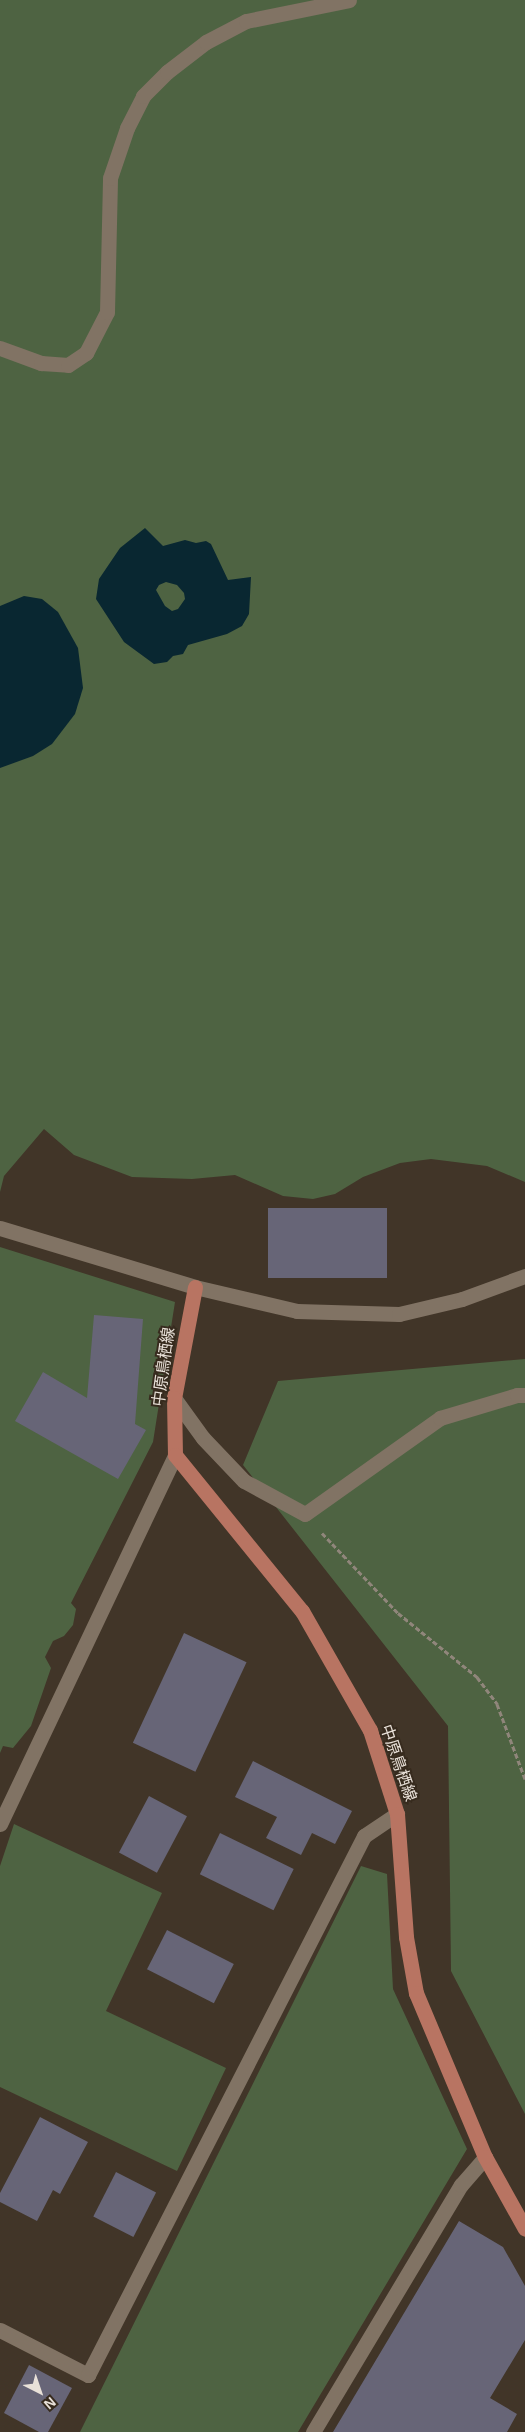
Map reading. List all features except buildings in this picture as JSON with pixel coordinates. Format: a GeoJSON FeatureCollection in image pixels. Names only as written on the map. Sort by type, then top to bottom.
{"type":"FeatureCollection","features":[{"type":"Feature","properties":{"kind":"main road","name":"中原鳥栖線"},"geometry":{"type":"LineString","coordinates":[[195,1287],[174,1398],[175,1455],[302,1611],[370,1730],[398,1814],[406,1938],[416,1993],[485,2158],[525,2229]]}},
{"type":"Feature","properties":{"kind":"street"},"geometry":{"type":"LineString","coordinates":[[0,348],[41,363],[68,365],[86,354],[107,312],[110,178],[127,128],[143,96],[167,72],[206,42],[246,22],[349,0]]}},
{"type":"Feature","properties":{"kind":"street"},"geometry":{"type":"LineString","coordinates":[[0,1228],[195,1287],[297,1311],[399,1314],[462,1299],[525,1276]]}},
{"type":"Feature","properties":{"kind":"street"},"geometry":{"type":"LineString","coordinates":[[174,1398],[203,1438],[244,1481],[305,1514],[440,1418],[517,1395],[525,1395]]}},
{"type":"Feature","properties":{"kind":"street"},"geometry":{"type":"LineString","coordinates":[[0,1824],[175,1455]]}},
{"type":"Feature","properties":{"kind":"street"},"geometry":{"type":"LineString","coordinates":[[0,2330],[88,2375],[364,1836],[398,1814]]}},
{"type":"Feature","properties":{"kind":"street"},"geometry":{"type":"LineString","coordinates":[[313,2432],[461,2185],[485,2158]]}},
{"type":"Feature","properties":{"kind":"path"},"geometry":{"type":"LineString","coordinates":[[305,1514],[398,1613],[477,1677],[497,1704],[525,1779]]}},
{"type":"Feature","properties":{"kind":"green space"},"geometry":{"type":"Polygon","coordinates":[[[0,0],[525,0],[525,1182],[487,1166],[431,1159],[400,1163],[363,1177],[335,1194],[313,1199],[283,1196],[235,1175],[192,1179],[132,1177],[74,1155],[44,1129],[4,1176],[0,1192],[0,0]]]}},
{"type":"Feature","properties":{"kind":"green space"},"geometry":{"type":"Polygon","coordinates":[[[0,1247],[175,1302],[153,1442],[71,1603],[76,1609],[73,1625],[64,1636],[53,1641],[45,1657],[51,1668],[31,1726],[13,1748],[3,1746],[0,1753],[0,1247]]]}},
{"type":"Feature","properties":{"kind":"green space"},"geometry":{"type":"Polygon","coordinates":[[[525,1359],[525,2114],[451,1971],[448,1726],[243,1465],[278,1381],[525,1359]]]}},
{"type":"Feature","properties":{"kind":"green space"},"geometry":{"type":"Polygon","coordinates":[[[14,1824],[162,1893],[106,2011],[226,2068],[177,2171],[0,2087],[0,1866],[14,1824]]]}},
{"type":"Feature","properties":{"kind":"green space"},"geometry":{"type":"Polygon","coordinates":[[[361,1866],[387,1874],[393,1989],[467,2149],[298,2432],[80,2432],[361,1866]]]}},
{"type":"Feature","properties":{"kind":"water"},"geometry":{"type":"Polygon","coordinates":[[[145,528],[163,546],[185,540],[196,543],[206,541],[211,544],[228,580],[251,577],[249,614],[242,626],[227,634],[188,645],[183,654],[173,656],[167,662],[154,664],[124,642],[96,599],[99,579],[120,548],[145,528]],[[166,582],[159,585],[156,590],[165,606],[172,611],[178,609],[185,599],[184,593],[177,585],[166,582]]]}},
{"type":"Feature","properties":{"kind":"water"},"geometry":{"type":"Polygon","coordinates":[[[24,596],[42,599],[58,612],[78,648],[83,688],[75,714],[52,744],[33,756],[0,768],[0,606],[24,596]]]}}]}
